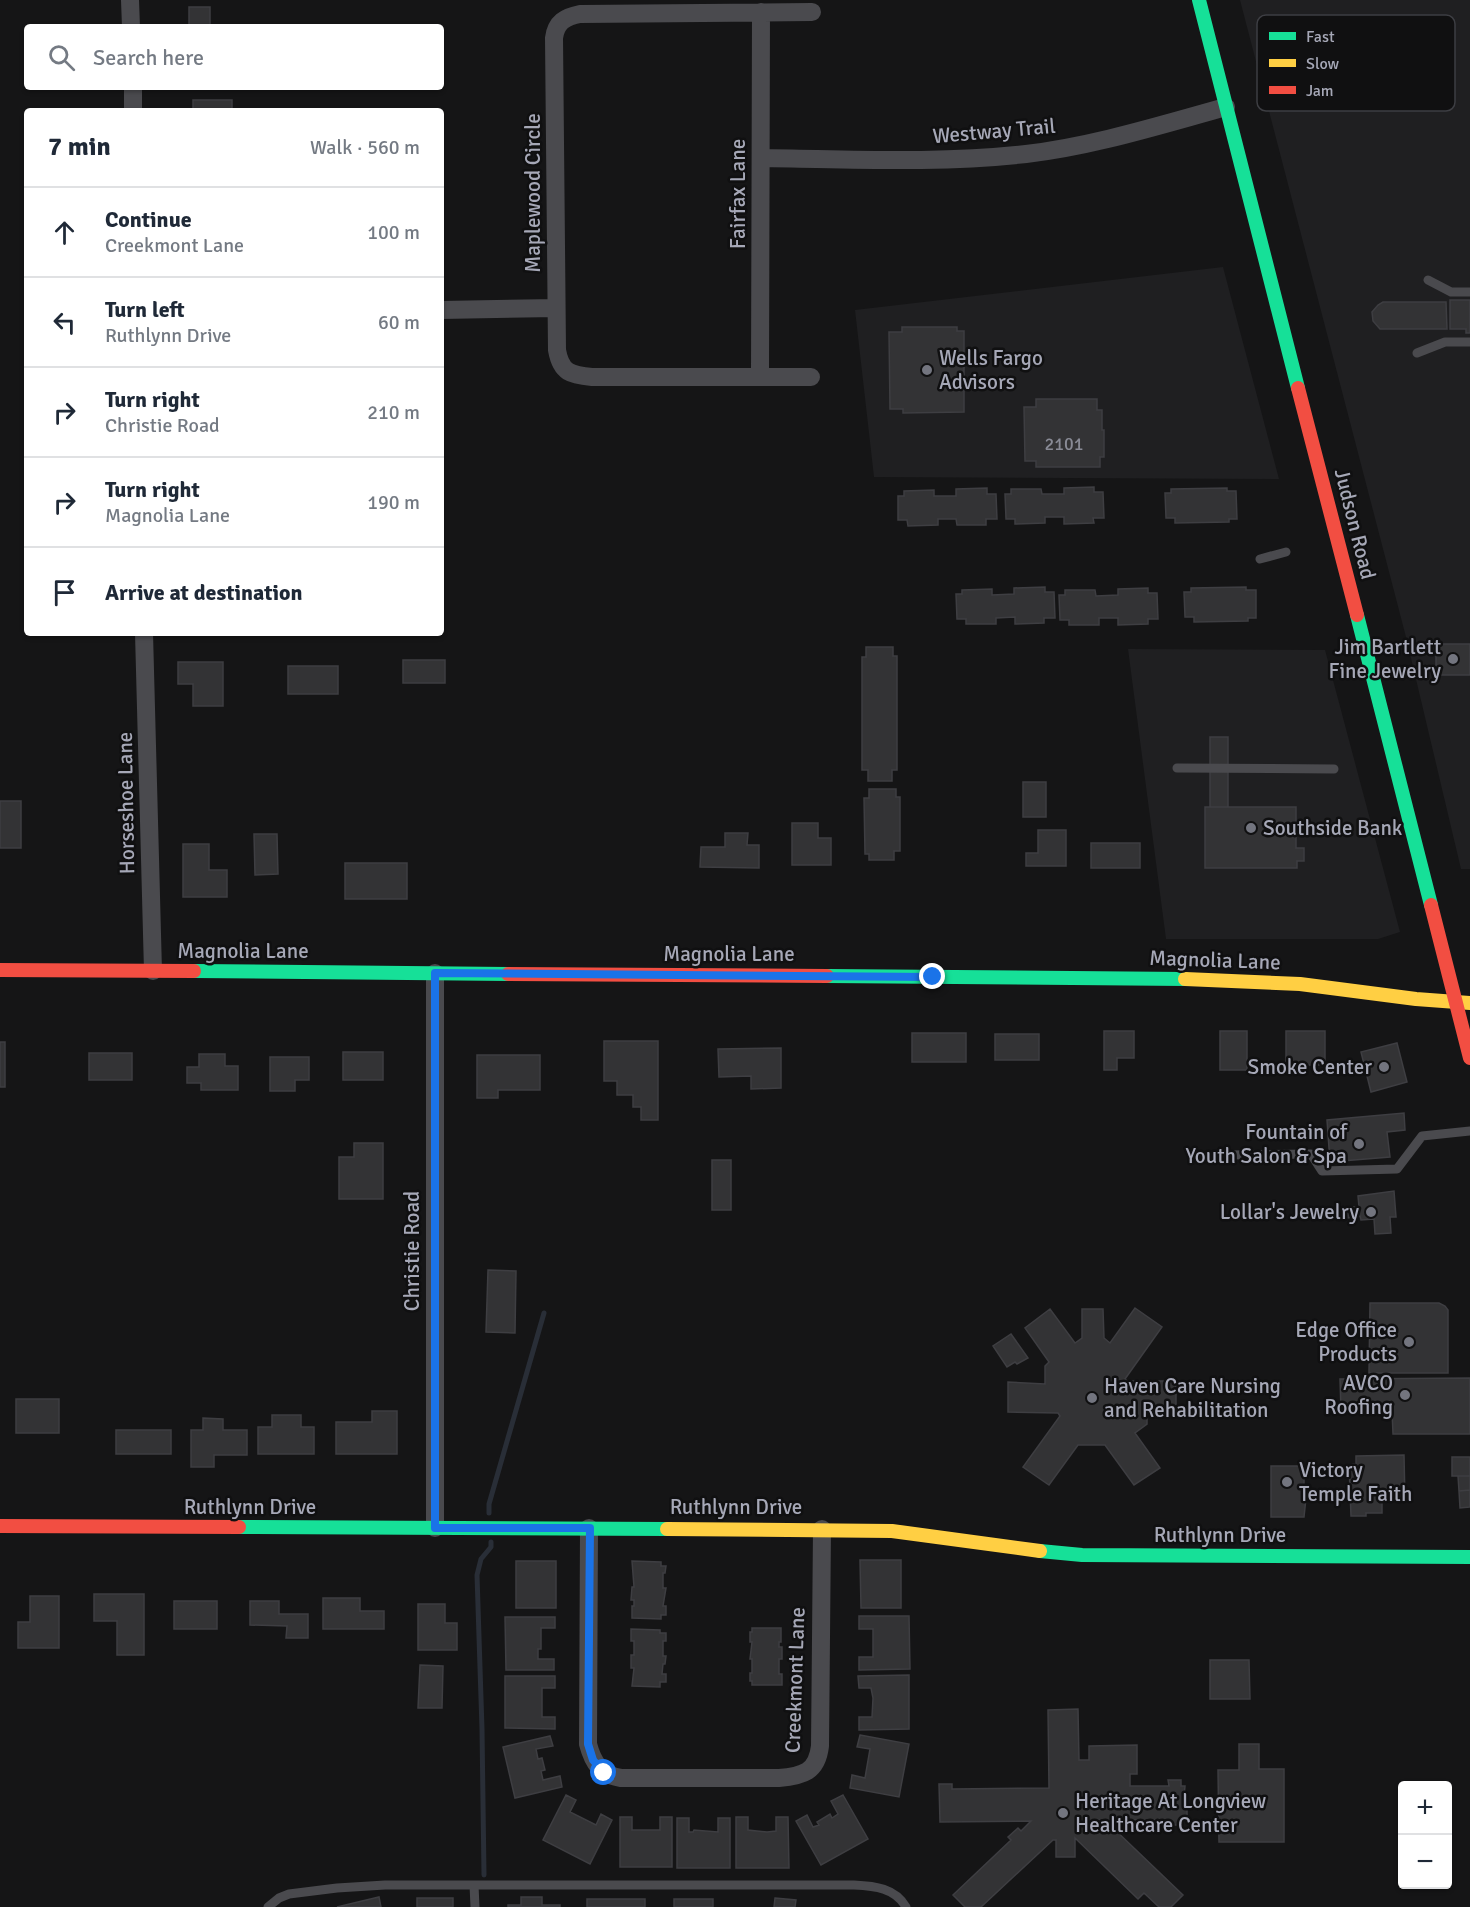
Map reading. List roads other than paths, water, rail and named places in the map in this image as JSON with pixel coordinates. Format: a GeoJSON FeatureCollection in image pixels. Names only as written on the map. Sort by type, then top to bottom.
{"type":"FeatureCollection","features":[{"type":"Feature","properties":{"kind":"main road","name":"Judson Road"},"geometry":{"type":"LineString","coordinates":[[1199,0],[1463,1003],[1470,1058]]}},
{"type":"Feature","properties":{"kind":"main road","name":"Magnolia Lane"},"geometry":{"type":"LineString","coordinates":[[0,970],[1199,979],[1300,984],[1393,997],[1463,1003]]}},
{"type":"Feature","properties":{"kind":"main road","name":"Ruthlynn Drive"},"geometry":{"type":"LineString","coordinates":[[0,1526],[822,1529],[903,1532],[1036,1552],[1082,1556],[1470,1557]]}},
{"type":"Feature","properties":{"kind":"street"},"geometry":{"type":"LineString","coordinates":[[130,0],[131,24]]}},
{"type":"Feature","properties":{"kind":"street","name":"Fairfax Lane"},"geometry":{"type":"LineString","coordinates":[[760,377],[761,12]]}},
{"type":"Feature","properties":{"kind":"street","name":"Maplewood Circle"},"geometry":{"type":"LineString","coordinates":[[811,377],[592,377],[569,373],[563,368],[558,360],[556,308],[556,29],[562,20],[580,14],[812,12]]}},
{"type":"Feature","properties":{"kind":"street"},"geometry":{"type":"LineString","coordinates":[[133,90],[133,108]]}},
{"type":"Feature","properties":{"kind":"street","name":"Westway Trail"},"geometry":{"type":"LineString","coordinates":[[761,158],[961,159],[1028,153],[1107,139],[1226,107]]}},
{"type":"Feature","properties":{"kind":"street"},"geometry":{"type":"LineString","coordinates":[[444,310],[556,308]]}},
{"type":"Feature","properties":{"kind":"street","name":"Horseshoe Lane"},"geometry":{"type":"LineString","coordinates":[[144,636],[153,971]]}},
{"type":"Feature","properties":{"kind":"street","name":"Christie Road"},"geometry":{"type":"LineString","coordinates":[[435,973],[435,1528]]}},
{"type":"Feature","properties":{"kind":"street","name":"Creekmont Lane"},"geometry":{"type":"LineString","coordinates":[[590,1528],[588,1744],[597,1767],[604,1773],[621,1778],[779,1778],[800,1776],[813,1767],[819,1755],[820,1746],[822,1529]]}},
{"type":"Feature","properties":{"kind":"lane"},"geometry":{"type":"LineString","coordinates":[[1428,280],[1451,292],[1470,292]]}},
{"type":"Feature","properties":{"kind":"lane"},"geometry":{"type":"LineString","coordinates":[[1418,353],[1445,342],[1470,342]]}},
{"type":"Feature","properties":{"kind":"lane"},"geometry":{"type":"LineString","coordinates":[[1260,559],[1286,552]]}},
{"type":"Feature","properties":{"kind":"lane"},"geometry":{"type":"LineString","coordinates":[[1177,768],[1334,769]]}},
{"type":"Feature","properties":{"kind":"lane"},"geometry":{"type":"LineString","coordinates":[[1227,1155],[1311,1155],[1322,1171],[1397,1169],[1422,1136],[1470,1131]]}},
{"type":"Feature","properties":{"kind":"lane"},"geometry":{"type":"LineString","coordinates":[[268,1907],[279,1898],[289,1894],[385,1885],[854,1885],[891,1891],[902,1899],[906,1907]]}},
{"type":"Feature","properties":{"kind":"lane"},"geometry":{"type":"LineString","coordinates":[[474,1885],[475,1907]]}},
{"type":"Feature","properties":{"kind":"waterway"},"geometry":{"type":"LineString","coordinates":[[489,1513],[489,1504],[544,1313]]}},
{"type":"Feature","properties":{"kind":"waterway"},"geometry":{"type":"LineString","coordinates":[[484,1875],[477,1575],[481,1559],[491,1547],[491,1542]]}},
{"type":"Feature","properties":{"kind":"place","name":"Wells Fargo Advisors"},"geometry":{"type":"Point","coordinates":[927,370]}},
{"type":"Feature","properties":{"kind":"place","name":"Jim Bartlett Fine Jewelry"},"geometry":{"type":"Point","coordinates":[1453,659]}},
{"type":"Feature","properties":{"kind":"place","name":"Southside Bank"},"geometry":{"type":"Point","coordinates":[1251,828]}},
{"type":"Feature","properties":{"kind":"place","name":"Smoke Center"},"geometry":{"type":"Point","coordinates":[1384,1067]}},
{"type":"Feature","properties":{"kind":"place","name":"Fountain of Youth Salon & Spa"},"geometry":{"type":"Point","coordinates":[1359,1144]}},
{"type":"Feature","properties":{"kind":"place","name":"Lollar's Jewelry"},"geometry":{"type":"Point","coordinates":[1371,1212]}},
{"type":"Feature","properties":{"kind":"place","name":"Edge Office Products"},"geometry":{"type":"Point","coordinates":[1409,1342]}},
{"type":"Feature","properties":{"kind":"place","name":"AVCO Roofing"},"geometry":{"type":"Point","coordinates":[1405,1395]}},
{"type":"Feature","properties":{"kind":"place","name":"Haven Care Nursing and Rehabilitation"},"geometry":{"type":"Point","coordinates":[1092,1398]}},
{"type":"Feature","properties":{"kind":"place","name":"Victory Temple Faith"},"geometry":{"type":"Point","coordinates":[1287,1482]}},
{"type":"Feature","properties":{"kind":"place","name":"Heritage At Longview Healthcare Center"},"geometry":{"type":"Point","coordinates":[1063,1813]}}]}
